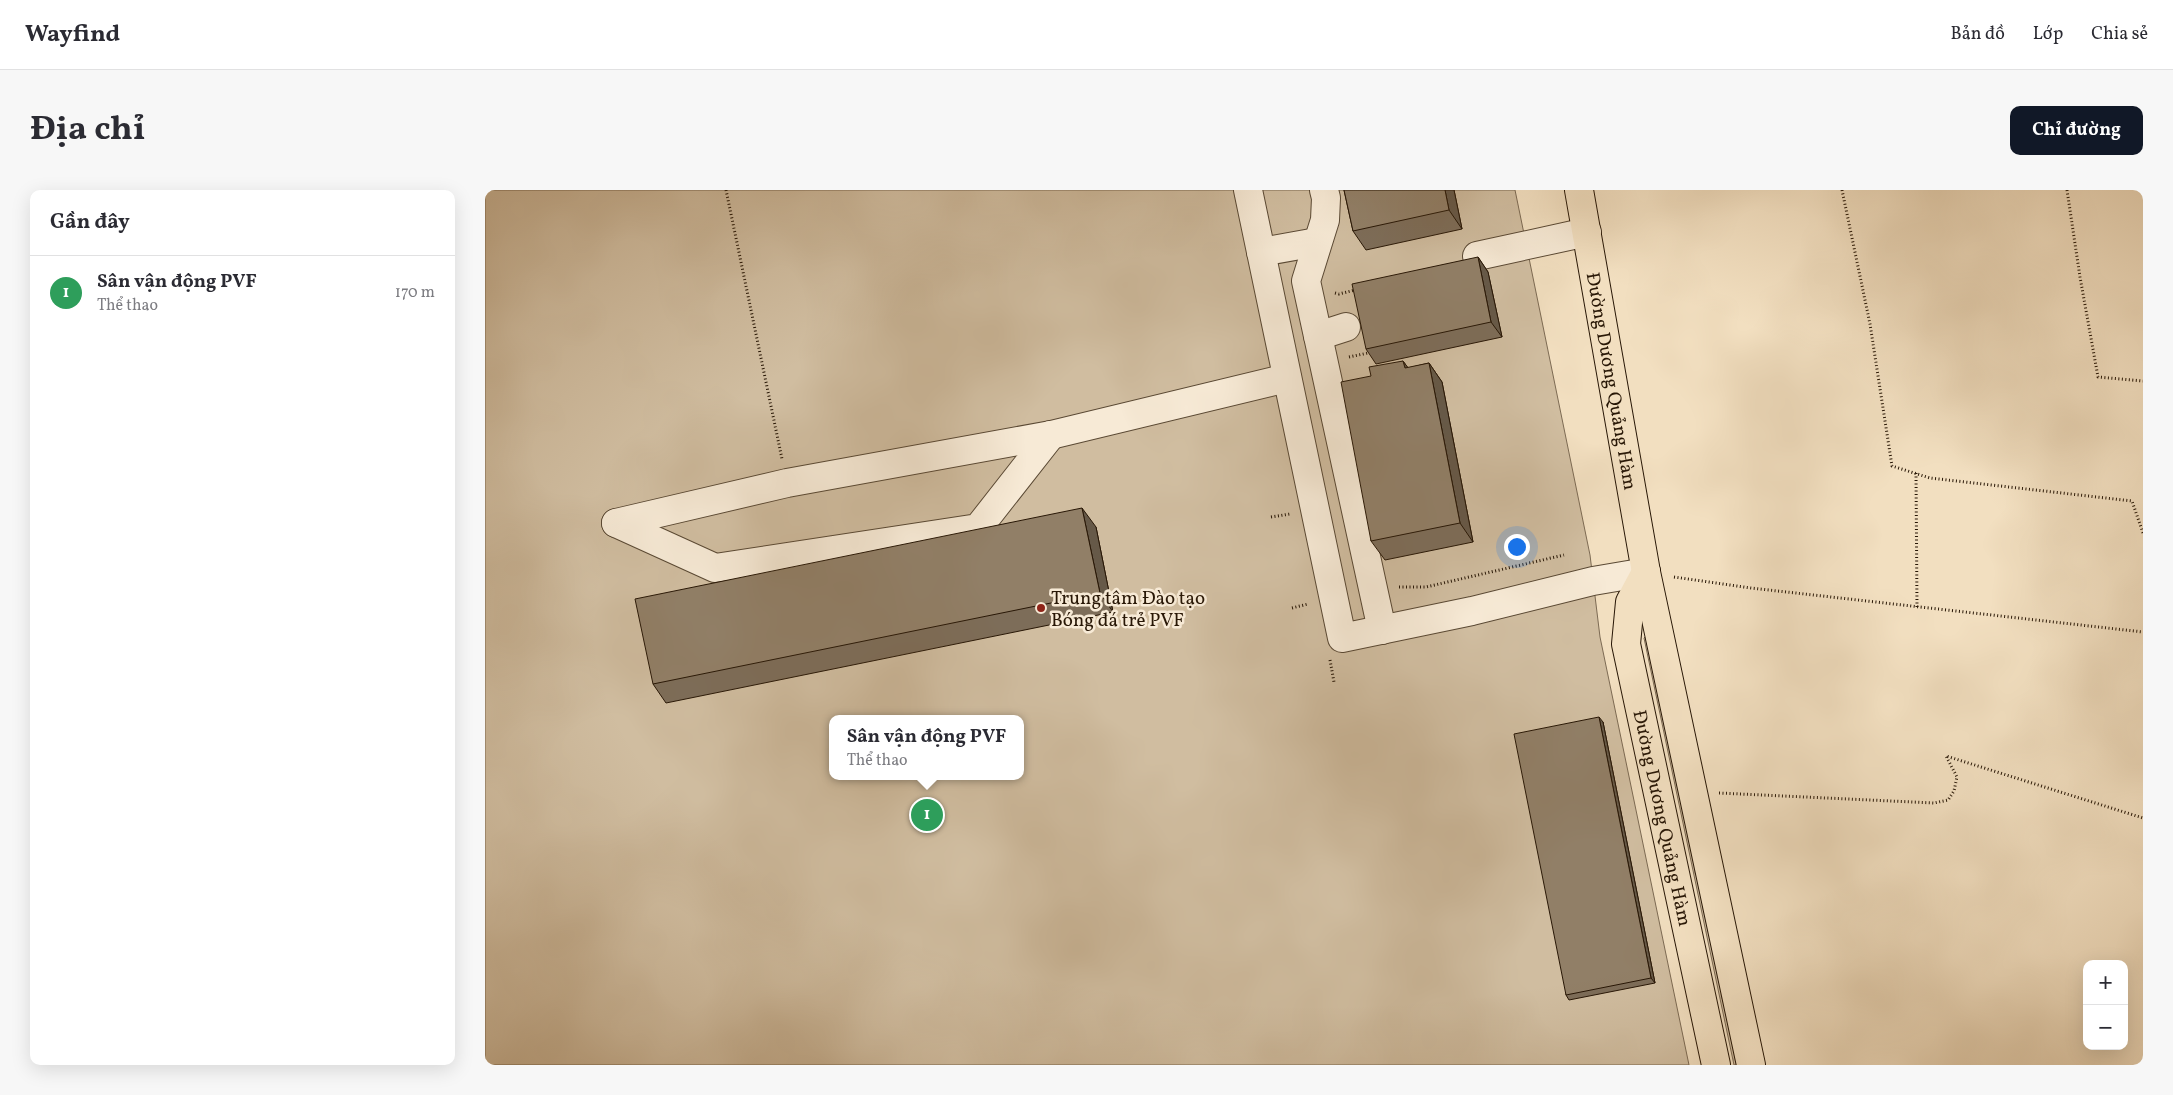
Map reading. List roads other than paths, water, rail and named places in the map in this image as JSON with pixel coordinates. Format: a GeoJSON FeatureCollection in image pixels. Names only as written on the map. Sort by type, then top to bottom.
{"type":"FeatureCollection","features":[{"type":"Feature","properties":{"kind":"main road","name":"Đường Dương Quảng Hàm"},"geometry":{"type":"LineString","coordinates":[[1579,190],[1646,572],[1751,1065]]}},
{"type":"Feature","properties":{"kind":"main road","name":"Đường Dương Quảng Hàm"},"geometry":{"type":"LineString","coordinates":[[1646,572],[1629,602],[1626,644],[1716,1065]]}},
{"type":"Feature","properties":{"kind":"lane"},"geometry":{"type":"LineString","coordinates":[[1248,190],[1342,638],[1593,581],[1646,572]]}},
{"type":"Feature","properties":{"kind":"lane"},"geometry":{"type":"LineString","coordinates":[[1324,190],[1326,198],[1325,220],[1306,281],[1382,630]]}},
{"type":"Feature","properties":{"kind":"lane"},"geometry":{"type":"LineString","coordinates":[[1477,256],[1587,232]]}},
{"type":"Feature","properties":{"kind":"lane"},"geometry":{"type":"LineString","coordinates":[[1261,252],[1317,242]]}},
{"type":"Feature","properties":{"kind":"lane"},"geometry":{"type":"LineString","coordinates":[[1318,336],[1346,327]]}},
{"type":"Feature","properties":{"kind":"lane"},"geometry":{"type":"LineString","coordinates":[[1051,435],[977,528],[715,568],[616,523],[787,483],[1051,435],[1287,378]]}},
{"type":"Feature","properties":{"kind":"lane"},"geometry":{"type":"LineString","coordinates":[[1299,428],[1336,420]]}},
{"type":"Feature","properties":{"kind":"lane"},"geometry":{"type":"LineString","coordinates":[[1318,520],[1356,512]]}},
{"type":"Feature","properties":{"kind":"place","name":"Trung tâm Đào tạo Bóng đá trẻ PVF"},"geometry":{"type":"Point","coordinates":[1041,608]}},
{"type":"Feature","properties":{"kind":"place","name":"Sân vận động PVF"},"geometry":{"type":"Point","coordinates":[927,815]}}]}
